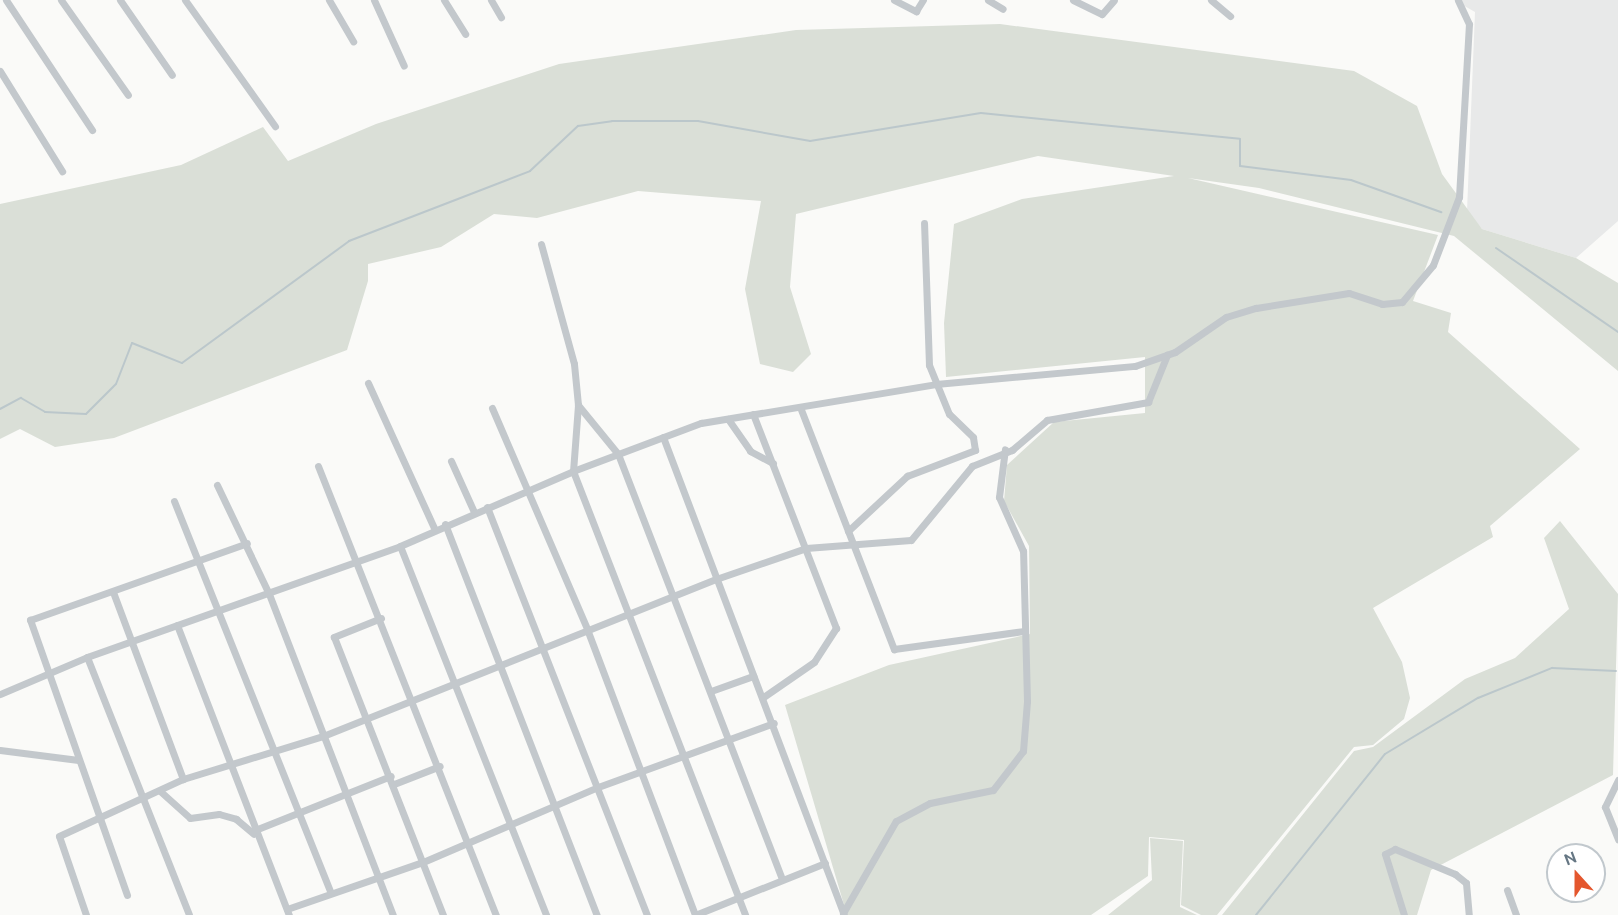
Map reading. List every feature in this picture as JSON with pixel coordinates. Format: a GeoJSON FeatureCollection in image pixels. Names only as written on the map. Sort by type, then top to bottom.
{"type":"FeatureCollection","features":[{"type":"Feature","properties":{"kind":"street"},"geometry":{"type":"LineString","coordinates":[[6,0],[93,130]]}},
{"type":"Feature","properties":{"kind":"street"},"geometry":{"type":"LineString","coordinates":[[61,0],[128,95]]}},
{"type":"Feature","properties":{"kind":"street"},"geometry":{"type":"LineString","coordinates":[[120,0],[172,75]]}},
{"type":"Feature","properties":{"kind":"street"},"geometry":{"type":"LineString","coordinates":[[185,0],[275,126]]}},
{"type":"Feature","properties":{"kind":"street"},"geometry":{"type":"LineString","coordinates":[[329,0],[353,41]]}},
{"type":"Feature","properties":{"kind":"street"},"geometry":{"type":"LineString","coordinates":[[374,0],[404,66]]}},
{"type":"Feature","properties":{"kind":"street"},"geometry":{"type":"LineString","coordinates":[[444,0],[465,34]]}},
{"type":"Feature","properties":{"kind":"street"},"geometry":{"type":"LineString","coordinates":[[491,0],[501,17]]}},
{"type":"Feature","properties":{"kind":"street"},"geometry":{"type":"LineString","coordinates":[[894,0],[916,11],[923,0]]}},
{"type":"Feature","properties":{"kind":"street"},"geometry":{"type":"LineString","coordinates":[[988,0],[1004,9]]}},
{"type":"Feature","properties":{"kind":"street"},"geometry":{"type":"LineString","coordinates":[[1073,0],[1102,14],[1114,0]]}},
{"type":"Feature","properties":{"kind":"street"},"geometry":{"type":"LineString","coordinates":[[1210,0],[1230,16]]}},
{"type":"Feature","properties":{"kind":"street"},"geometry":{"type":"LineString","coordinates":[[0,693],[46,672],[269,594],[356,559],[400,546],[434,528],[663,436],[753,414],[936,384],[1124,367],[1167,356],[1243,311],[1349,293],[1382,304],[1409,297],[1437,256],[1460,190],[1469,24],[1458,0]]}},
{"type":"Feature","properties":{"kind":"street"},"geometry":{"type":"LineString","coordinates":[[0,71],[62,171]]}},
{"type":"Feature","properties":{"kind":"street"},"geometry":{"type":"LineString","coordinates":[[848,531],[907,476],[974,452],[973,437],[952,419],[936,384],[928,348],[924,223]]}},
{"type":"Feature","properties":{"kind":"street"},"geometry":{"type":"LineString","coordinates":[[541,243],[574,364],[578,405],[573,471],[745,915]]}},
{"type":"Feature","properties":{"kind":"street"},"geometry":{"type":"LineString","coordinates":[[86,915],[59,837],[98,816],[145,798],[183,779],[323,736],[671,596],[806,548],[911,540],[972,466],[1005,449],[1012,450],[1055,416],[1148,402],[1167,356]]}},
{"type":"Feature","properties":{"kind":"street"},"geometry":{"type":"LineString","coordinates":[[368,383],[434,528]]}},
{"type":"Feature","properties":{"kind":"street"},"geometry":{"type":"LineString","coordinates":[[578,405],[618,454],[671,596],[731,737],[782,879]]}},
{"type":"Feature","properties":{"kind":"street"},"geometry":{"type":"LineString","coordinates":[[800,407],[894,649],[1023,631]]}},
{"type":"Feature","properties":{"kind":"street"},"geometry":{"type":"LineString","coordinates":[[492,408],[587,629],[695,915],[825,863]]}},
{"type":"Feature","properties":{"kind":"street"},"geometry":{"type":"LineString","coordinates":[[753,414],[837,629],[814,662],[762,698]]}},
{"type":"Feature","properties":{"kind":"street"},"geometry":{"type":"LineString","coordinates":[[728,419],[750,451],[773,463]]}},
{"type":"Feature","properties":{"kind":"street"},"geometry":{"type":"LineString","coordinates":[[663,436],[753,676],[774,723],[844,914]]}},
{"type":"Feature","properties":{"kind":"street"},"geometry":{"type":"LineString","coordinates":[[844,914],[892,825],[930,803],[992,791],[1023,751],[1027,701],[1022,546],[999,497],[1005,449]]}},
{"type":"Feature","properties":{"kind":"street"},"geometry":{"type":"LineString","coordinates":[[451,461],[474,512]]}},
{"type":"Feature","properties":{"kind":"street"},"geometry":{"type":"LineString","coordinates":[[318,466],[440,766],[496,915]]}},
{"type":"Feature","properties":{"kind":"street"},"geometry":{"type":"LineString","coordinates":[[217,484],[248,543],[269,594],[345,796],[393,915]]}},
{"type":"Feature","properties":{"kind":"street"},"geometry":{"type":"LineString","coordinates":[[174,501],[276,750],[298,813],[331,893]]}},
{"type":"Feature","properties":{"kind":"street"},"geometry":{"type":"LineString","coordinates":[[487,507],[647,915]]}},
{"type":"Feature","properties":{"kind":"street"},"geometry":{"type":"LineString","coordinates":[[445,524],[500,663],[553,807],[597,915]]}},
{"type":"Feature","properties":{"kind":"street"},"geometry":{"type":"LineString","coordinates":[[127,895],[46,672],[30,620],[248,543]]}},
{"type":"Feature","properties":{"kind":"street"},"geometry":{"type":"LineString","coordinates":[[400,546],[514,826],[546,915]]}},
{"type":"Feature","properties":{"kind":"street"},"geometry":{"type":"LineString","coordinates":[[113,592],[183,779]]}},
{"type":"Feature","properties":{"kind":"street"},"geometry":{"type":"LineString","coordinates":[[381,618],[334,637],[392,776],[442,915]]}},
{"type":"Feature","properties":{"kind":"street"},"geometry":{"type":"LineString","coordinates":[[177,625],[288,912],[331,893],[423,862],[514,826],[598,787],[774,723]]}},
{"type":"Feature","properties":{"kind":"street"},"geometry":{"type":"LineString","coordinates":[[87,657],[145,798],[189,915]]}},
{"type":"Feature","properties":{"kind":"street"},"geometry":{"type":"LineString","coordinates":[[711,691],[753,676]]}},
{"type":"Feature","properties":{"kind":"street"},"geometry":{"type":"LineString","coordinates":[[0,750],[78,760]]}},
{"type":"Feature","properties":{"kind":"street"},"geometry":{"type":"LineString","coordinates":[[394,784],[440,766]]}},
{"type":"Feature","properties":{"kind":"street"},"geometry":{"type":"LineString","coordinates":[[255,830],[392,776]]}},
{"type":"Feature","properties":{"kind":"street"},"geometry":{"type":"LineString","coordinates":[[1618,780],[1605,807],[1618,839]]}},
{"type":"Feature","properties":{"kind":"street"},"geometry":{"type":"LineString","coordinates":[[160,791],[190,818],[219,814],[236,819],[260,843]]}},
{"type":"Feature","properties":{"kind":"street"},"geometry":{"type":"LineString","coordinates":[[1404,915],[1385,854],[1395,849],[1455,874],[1466,884],[1469,915]]}},
{"type":"Feature","properties":{"kind":"street"},"geometry":{"type":"LineString","coordinates":[[1507,890],[1516,915]]}},
{"type":"Feature","properties":{"kind":"shaded area"},"geometry":{"type":"Polygon","coordinates":[[[1454,0],[1618,0],[1618,221],[1576,258],[1482,229],[1467,211],[1475,12],[1454,0]]]}},
{"type":"Feature","properties":{"kind":"shaded area"},"geometry":{"type":"Polygon","coordinates":[[[1000,24],[1354,71],[1417,106],[1442,174],[1482,229],[1576,258],[1618,283],[1618,371],[1454,236],[1259,188],[1188,178],[1438,235],[1413,301],[1451,313],[1448,332],[1580,449],[1490,526],[1493,537],[1373,608],[1402,662],[1410,698],[1404,719],[1373,745],[1354,747],[1217,915],[1201,915],[1181,905],[1184,840],[1149,837],[1148,876],[1091,915],[847,915],[785,705],[889,665],[1030,634],[1029,546],[1004,501],[1007,465],[1054,422],[1145,413],[1145,357],[946,377],[944,323],[954,224],[1022,199],[1174,176],[1038,156],[796,214],[790,287],[811,354],[793,372],[760,364],[745,289],[761,201],[638,191],[537,218],[494,214],[441,247],[368,264],[368,281],[347,350],[114,438],[55,447],[20,429],[0,439],[0,204],[181,165],[263,127],[288,161],[376,124],[559,64],[796,30],[1000,24]]]}},
{"type":"Feature","properties":{"kind":"shaded area"},"geometry":{"type":"Polygon","coordinates":[[[1560,521],[1618,594],[1613,775],[1431,870],[1417,915],[1222,915],[1354,751],[1373,747],[1465,679],[1515,658],[1569,609],[1544,538],[1560,521]]]}},
{"type":"Feature","properties":{"kind":"shaded area"},"geometry":{"type":"Polygon","coordinates":[[[1150,838],[1183,841],[1180,907],[1197,915],[1108,915],[1152,880],[1150,838]]]}},
{"type":"Feature","properties":{"kind":"waterway"},"geometry":{"type":"LineString","coordinates":[[0,409],[21,398],[45,412],[86,414],[116,384],[132,343],[182,363],[349,241],[530,171],[578,126],[612,121],[698,121],[810,141],[981,113],[1240,139],[1240,166],[1351,180],[1441,212]]}},
{"type":"Feature","properties":{"kind":"waterway"},"geometry":{"type":"LineString","coordinates":[[1496,248],[1618,332]]}},
{"type":"Feature","properties":{"kind":"waterway"},"geometry":{"type":"LineString","coordinates":[[1256,915],[1385,754],[1478,698],[1552,668],[1616,671]]}}]}
